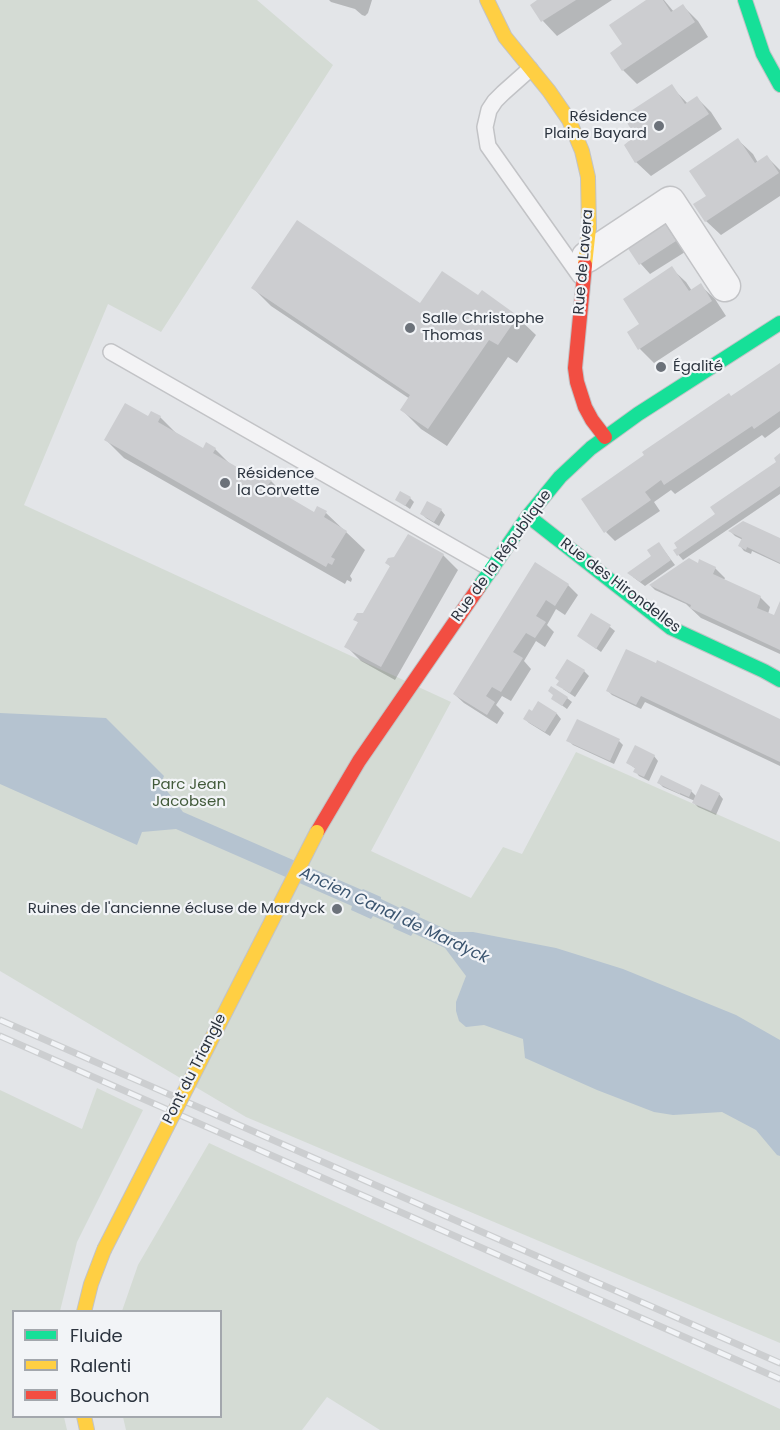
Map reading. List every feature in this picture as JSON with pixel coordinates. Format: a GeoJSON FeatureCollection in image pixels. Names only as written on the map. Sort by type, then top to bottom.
{"type":"FeatureCollection","features":[{"type":"Feature","properties":{"kind":"street","name":"Rue de Lavera"},"geometry":{"type":"LineString","coordinates":[[487,0],[505,37],[549,91],[569,120],[582,151],[588,177],[589,228],[575,359],[577,382],[585,407],[605,437]]}},
{"type":"Feature","properties":{"kind":"street"},"geometry":{"type":"LineString","coordinates":[[745,0],[757,39],[780,85]]}},
{"type":"Feature","properties":{"kind":"street"},"geometry":{"type":"LineString","coordinates":[[585,269],[670,202],[725,286]]}},
{"type":"Feature","properties":{"kind":"street","name":"Rue de la République"},"geometry":{"type":"LineString","coordinates":[[317,832],[359,761],[528,516],[560,477],[605,437],[780,323]]}},
{"type":"Feature","properties":{"kind":"street","name":"Rue des Hirondelles"},"geometry":{"type":"LineString","coordinates":[[528,516],[671,628],[764,671],[780,681]]}},
{"type":"Feature","properties":{"kind":"street","name":"Pont du Triangle"},"geometry":{"type":"LineString","coordinates":[[84,1310],[91,1284],[118,1221],[317,832]]}},
{"type":"Feature","properties":{"kind":"lane"},"geometry":{"type":"LineString","coordinates":[[530,69],[495,101],[489,111],[485,127],[488,146],[585,269]]}},
{"type":"Feature","properties":{"kind":"lane"},"geometry":{"type":"LineString","coordinates":[[111,352],[491,569]]}},
{"type":"Feature","properties":{"kind":"green space","name":"Parc Jean Jacobsen"},"geometry":{"type":"Polygon","coordinates":[[[0,0],[257,0],[333,65],[161,332],[108,304],[24,505],[451,702],[371,851],[471,898],[503,847],[522,854],[576,752],[780,842],[780,1343],[246,1117],[0,971],[0,0]]]}},
{"type":"Feature","properties":{"kind":"green space"},"geometry":{"type":"Polygon","coordinates":[[[97,1088],[143,1110],[77,1242],[60,1310],[12,1310],[12,1418],[64,1418],[67,1430],[0,1430],[0,1090],[82,1129],[97,1088]]]}},
{"type":"Feature","properties":{"kind":"green space"},"geometry":{"type":"Polygon","coordinates":[[[209,1143],[780,1409],[780,1430],[380,1430],[327,1397],[302,1430],[126,1430],[123,1418],[222,1418],[222,1310],[122,1310],[138,1265],[209,1143]]]}},
{"type":"Feature","properties":{"kind":"water","name":"Ancien Canal de Mardyck"},"geometry":{"type":"Polygon","coordinates":[[[0,713],[106,718],[164,776],[161,783],[183,812],[363,889],[400,908],[402,906],[420,914],[419,917],[452,932],[473,932],[556,948],[623,969],[736,1015],[780,1040],[780,1156],[756,1130],[722,1112],[673,1115],[654,1112],[525,1058],[523,1039],[484,1025],[466,1027],[459,1021],[456,1002],[466,976],[445,948],[413,933],[411,936],[393,928],[394,925],[373,916],[371,919],[351,910],[352,906],[176,829],[142,832],[137,845],[0,784],[0,713]]]}},
{"type":"Feature","properties":{"kind":"building"},"geometry":{"type":"Polygon","coordinates":[[[537,0],[576,0],[541,22],[530,5],[537,0]]]}},
{"type":"Feature","properties":{"kind":"building"},"geometry":{"type":"Polygon","coordinates":[[[646,0],[663,0],[671,12],[683,4],[695,22],[622,71],[610,53],[622,44],[609,25],[646,0]]]}},
{"type":"Feature","properties":{"kind":"building","name":"Résidence Plaine Bayard"},"geometry":{"type":"Polygon","coordinates":[[[672,84],[685,104],[697,96],[709,114],[635,163],[624,145],[635,136],[623,116],[672,84]]]}},
{"type":"Feature","properties":{"kind":"building"},"geometry":{"type":"Polygon","coordinates":[[[738,138],[755,163],[767,155],[779,173],[705,222],[693,204],[706,196],[689,171],[738,138]]]}},
{"type":"Feature","properties":{"kind":"building","name":"Salle Christophe Thomas"},"geometry":{"type":"Polygon","coordinates":[[[297,220],[420,303],[442,271],[478,295],[482,290],[518,316],[498,345],[489,340],[428,429],[400,410],[410,395],[251,288],[297,220]]]}},
{"type":"Feature","properties":{"kind":"building"},"geometry":{"type":"Polygon","coordinates":[[[664,222],[676,241],[639,265],[627,247],[664,222]]]}},
{"type":"Feature","properties":{"kind":"building"},"geometry":{"type":"Polygon","coordinates":[[[672,266],[689,291],[701,283],[712,301],[638,350],[627,332],[639,324],[623,299],[672,266]]]}},
{"type":"Feature","properties":{"kind":"building"},"geometry":{"type":"Polygon","coordinates":[[[780,363],[780,411],[754,429],[752,426],[664,485],[661,480],[645,492],[651,500],[604,533],[581,499],[644,455],[642,452],[729,393],[731,396],[780,363]]]}},
{"type":"Feature","properties":{"kind":"building","name":"Résidence la Corvette"},"geometry":{"type":"Polygon","coordinates":[[[125,403],[148,416],[151,411],[161,416],[158,422],[203,448],[206,442],[216,448],[213,453],[259,480],[262,474],[272,480],[268,485],[314,512],[317,506],[327,511],[324,517],[347,531],[331,557],[335,559],[332,565],[328,563],[326,567],[104,440],[125,403]]]}},
{"type":"Feature","properties":{"kind":"building"},"geometry":{"type":"Polygon","coordinates":[[[780,453],[780,486],[677,556],[673,550],[677,548],[674,543],[715,514],[710,507],[776,462],[774,458],[780,453]]]}},
{"type":"Feature","properties":{"kind":"building"},"geometry":{"type":"Polygon","coordinates":[[[400,491],[411,497],[405,506],[395,500],[400,491]]]}},
{"type":"Feature","properties":{"kind":"building"},"geometry":{"type":"Polygon","coordinates":[[[427,501],[442,509],[434,522],[420,514],[427,501]]]}},
{"type":"Feature","properties":{"kind":"building"},"geometry":{"type":"Polygon","coordinates":[[[743,521],[780,538],[780,563],[747,547],[746,550],[738,546],[742,538],[728,531],[743,521]]]}},
{"type":"Feature","properties":{"kind":"building"},"geometry":{"type":"Polygon","coordinates":[[[408,534],[444,554],[381,667],[344,647],[358,622],[353,620],[357,613],[363,613],[390,566],[385,563],[388,558],[394,557],[408,534]]]}},
{"type":"Feature","properties":{"kind":"building"},"geometry":{"type":"Polygon","coordinates":[[[659,542],[671,560],[640,582],[627,573],[651,556],[647,550],[659,542]]]}},
{"type":"Feature","properties":{"kind":"building"},"geometry":{"type":"Polygon","coordinates":[[[689,558],[698,563],[699,559],[716,567],[713,574],[761,596],[757,608],[774,615],[780,601],[780,650],[690,608],[691,605],[649,585],[689,558]]]}},
{"type":"Feature","properties":{"kind":"building"},"geometry":{"type":"Polygon","coordinates":[[[535,562],[569,584],[555,606],[546,600],[536,616],[546,622],[535,638],[526,633],[513,652],[523,658],[501,692],[492,687],[486,696],[495,702],[487,715],[453,694],[535,562]]]}},
{"type":"Feature","properties":{"kind":"building"},"geometry":{"type":"Polygon","coordinates":[[[591,613],[611,625],[596,649],[577,636],[591,613]]]}},
{"type":"Feature","properties":{"kind":"building"},"geometry":{"type":"Polygon","coordinates":[[[626,649],[656,663],[657,660],[780,719],[780,762],[641,696],[636,705],[606,691],[626,649]]]}},
{"type":"Feature","properties":{"kind":"building"},"geometry":{"type":"Polygon","coordinates":[[[567,659],[585,670],[570,693],[556,685],[559,681],[555,678],[567,659]]]}},
{"type":"Feature","properties":{"kind":"building"},"geometry":{"type":"Polygon","coordinates":[[[551,686],[568,697],[562,706],[551,699],[553,695],[548,691],[551,686]]]}},
{"type":"Feature","properties":{"kind":"building"},"geometry":{"type":"Polygon","coordinates":[[[538,701],[557,713],[545,732],[523,719],[538,701]]]}},
{"type":"Feature","properties":{"kind":"building"},"geometry":{"type":"Polygon","coordinates":[[[577,719],[620,739],[610,761],[566,741],[577,719]]]}},
{"type":"Feature","properties":{"kind":"building"},"geometry":{"type":"Polygon","coordinates":[[[635,745],[655,755],[644,777],[633,772],[635,768],[626,763],[635,745]]]}},
{"type":"Feature","properties":{"kind":"building"},"geometry":{"type":"Polygon","coordinates":[[[661,775],[692,790],[689,797],[657,783],[661,775]]]}},
{"type":"Feature","properties":{"kind":"building"},"geometry":{"type":"Polygon","coordinates":[[[701,784],[720,793],[711,811],[692,803],[701,784]]]}},
{"type":"Feature","properties":{"kind":"railway"},"geometry":{"type":"LineString","coordinates":[[0,1020],[780,1363]]}},
{"type":"Feature","properties":{"kind":"railway"},"geometry":{"type":"LineString","coordinates":[[0,1036],[780,1379]]}},
{"type":"Feature","properties":{"kind":"traffic: fast"},"geometry":{"type":"LineString","coordinates":[[745,0],[763,54],[780,85]]}},
{"type":"Feature","properties":{"kind":"traffic: fast"},"geometry":{"type":"LineString","coordinates":[[479,587],[528,516],[560,477],[591,448],[638,414],[780,323]]}},
{"type":"Feature","properties":{"kind":"traffic: fast"},"geometry":{"type":"LineString","coordinates":[[528,516],[671,628],[780,680]]}},
{"type":"Feature","properties":{"kind":"traffic: slow"},"geometry":{"type":"LineString","coordinates":[[487,0],[505,37],[549,91],[569,120],[582,151],[588,177],[589,228],[585,265]]}},
{"type":"Feature","properties":{"kind":"traffic: slow"},"geometry":{"type":"LineString","coordinates":[[104,1250],[317,832]]}},
{"type":"Feature","properties":{"kind":"traffic: slow"},"geometry":{"type":"LineString","coordinates":[[84,1310],[91,1284],[104,1250]]}},
{"type":"Feature","properties":{"kind":"traffic: slow"},"geometry":{"type":"LineString","coordinates":[[84,1418],[87,1430]]}},
{"type":"Feature","properties":{"kind":"traffic: jam"},"geometry":{"type":"LineString","coordinates":[[585,265],[575,368],[585,407],[605,437]]}},
{"type":"Feature","properties":{"kind":"traffic: jam"},"geometry":{"type":"LineString","coordinates":[[317,832],[359,761],[479,587]]}},
{"type":"Feature","properties":{"kind":"place","name":"Résidence Plaine Bayard"},"geometry":{"type":"Point","coordinates":[659,126]}},
{"type":"Feature","properties":{"kind":"place","name":"Salle Christophe Thomas"},"geometry":{"type":"Point","coordinates":[410,328]}},
{"type":"Feature","properties":{"kind":"place","name":"Égalité"},"geometry":{"type":"Point","coordinates":[661,367]}},
{"type":"Feature","properties":{"kind":"place","name":"Résidence la Corvette"},"geometry":{"type":"Point","coordinates":[225,483]}},
{"type":"Feature","properties":{"kind":"place","name":"Ruines de l'ancienne écluse de Mardyck"},"geometry":{"type":"Point","coordinates":[337,909]}}]}
